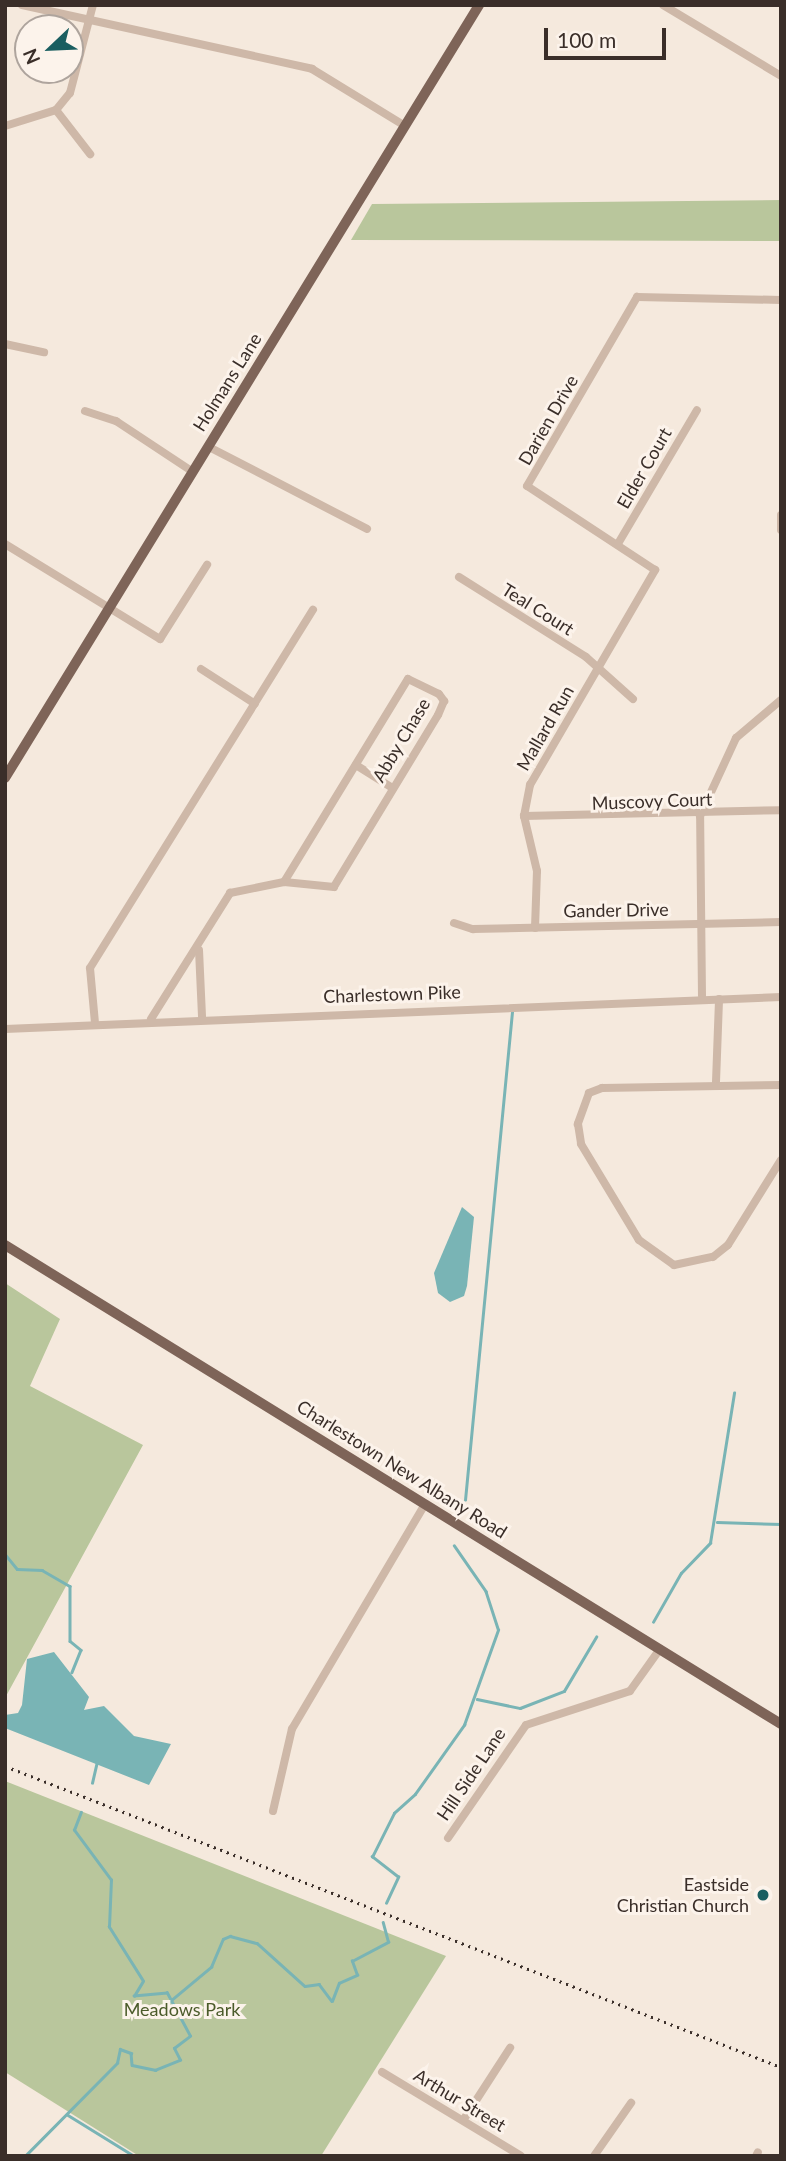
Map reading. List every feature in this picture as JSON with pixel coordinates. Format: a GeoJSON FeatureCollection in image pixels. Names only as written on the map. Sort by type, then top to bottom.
{"type":"FeatureCollection","features":[{"type":"Feature","properties":{"kind":"main road","name":"Holmans Lane"},"geometry":{"type":"LineString","coordinates":[[5,778],[479,5]]}},
{"type":"Feature","properties":{"kind":"main road","name":"Charlestown New Albany Road"},"geometry":{"type":"LineString","coordinates":[[5,1245],[781,1724]]}},
{"type":"Feature","properties":{"kind":"street"},"geometry":{"type":"LineString","coordinates":[[22,5],[312,69],[405,126]]}},
{"type":"Feature","properties":{"kind":"street"},"geometry":{"type":"LineString","coordinates":[[5,126],[56,110],[75,83],[93,5]]}},
{"type":"Feature","properties":{"kind":"street"},"geometry":{"type":"LineString","coordinates":[[663,5],[781,76]]}},
{"type":"Feature","properties":{"kind":"street"},"geometry":{"type":"LineString","coordinates":[[56,110],[90,153]]}},
{"type":"Feature","properties":{"kind":"street","name":"Darien Drive"},"geometry":{"type":"LineString","coordinates":[[598,670],[655,570],[619,542],[527,486],[637,297],[781,300]]}},
{"type":"Feature","properties":{"kind":"street"},"geometry":{"type":"LineString","coordinates":[[5,344],[44,352]]}},
{"type":"Feature","properties":{"kind":"street","name":"Elder Court"},"geometry":{"type":"LineString","coordinates":[[619,542],[697,410]]}},
{"type":"Feature","properties":{"kind":"street"},"geometry":{"type":"LineString","coordinates":[[85,411],[116,421],[193,472]]}},
{"type":"Feature","properties":{"kind":"street"},"geometry":{"type":"LineString","coordinates":[[209,447],[367,529]]}},
{"type":"Feature","properties":{"kind":"street"},"geometry":{"type":"LineString","coordinates":[[781,515],[781,530]]}},
{"type":"Feature","properties":{"kind":"street"},"geometry":{"type":"LineString","coordinates":[[5,544],[160,639],[207,565]]}},
{"type":"Feature","properties":{"kind":"street","name":"Teal Court"},"geometry":{"type":"LineString","coordinates":[[459,578],[598,670],[633,698]]}},
{"type":"Feature","properties":{"kind":"street"},"geometry":{"type":"LineString","coordinates":[[95,1023],[90,968],[313,610]]}},
{"type":"Feature","properties":{"kind":"street"},"geometry":{"type":"LineString","coordinates":[[201,669],[255,704]]}},
{"type":"Feature","properties":{"kind":"street","name":"Mallard Run"},"geometry":{"type":"LineString","coordinates":[[524,816],[539,768],[598,670]]}},
{"type":"Feature","properties":{"kind":"street","name":"Abby Chase"},"geometry":{"type":"LineString","coordinates":[[151,1019],[159,999],[198,948],[236,888],[284,882],[334,887],[444,701],[414,677],[284,882]]}},
{"type":"Feature","properties":{"kind":"street"},"geometry":{"type":"LineString","coordinates":[[702,996],[700,816],[736,738],[781,700]]}},
{"type":"Feature","properties":{"kind":"street"},"geometry":{"type":"LineString","coordinates":[[356,765],[391,787]]}},
{"type":"Feature","properties":{"kind":"street","name":"Muscovy Court"},"geometry":{"type":"LineString","coordinates":[[524,816],[700,816],[781,810]]}},
{"type":"Feature","properties":{"kind":"street"},"geometry":{"type":"LineString","coordinates":[[524,816],[537,872],[535,928]]}},
{"type":"Feature","properties":{"kind":"street","name":"Gander Drive"},"geometry":{"type":"LineString","coordinates":[[454,923],[473,929],[781,922]]}},
{"type":"Feature","properties":{"kind":"street"},"geometry":{"type":"LineString","coordinates":[[198,948],[202,1017]]}},
{"type":"Feature","properties":{"kind":"street","name":"Charlestown Pike"},"geometry":{"type":"LineString","coordinates":[[5,1029],[151,1019],[702,996],[719,999],[781,997]]}},
{"type":"Feature","properties":{"kind":"street"},"geometry":{"type":"LineString","coordinates":[[716,1082],[719,999]]}},
{"type":"Feature","properties":{"kind":"street"},"geometry":{"type":"LineString","coordinates":[[781,1085],[716,1082],[602,1088],[589,1093],[583,1106],[581,1144],[639,1240],[674,1265],[713,1257],[728,1245],[781,1160]]}},
{"type":"Feature","properties":{"kind":"street"},"geometry":{"type":"LineString","coordinates":[[273,1811],[292,1729],[425,1504]]}},
{"type":"Feature","properties":{"kind":"street","name":"Hill Side Lane"},"geometry":{"type":"LineString","coordinates":[[447,1838],[526,1725],[547,1713],[623,1695],[660,1649]]}},
{"type":"Feature","properties":{"kind":"street"},"geometry":{"type":"LineString","coordinates":[[464,2119],[510,2048]]}},
{"type":"Feature","properties":{"kind":"street","name":"Arthur Street"},"geometry":{"type":"LineString","coordinates":[[382,2072],[464,2119],[521,2156]]}},
{"type":"Feature","properties":{"kind":"street"},"geometry":{"type":"LineString","coordinates":[[594,2156],[631,2103]]}},
{"type":"Feature","properties":{"kind":"green space"},"geometry":{"type":"Polygon","coordinates":[[[781,200],[781,241],[351,240],[372,204],[781,200]]]}},
{"type":"Feature","properties":{"kind":"green space"},"geometry":{"type":"Polygon","coordinates":[[[5,1283],[60,1319],[30,1386],[143,1445],[5,1698],[5,1283]]]}},
{"type":"Feature","properties":{"kind":"green space","name":"Meadows Park"},"geometry":{"type":"Polygon","coordinates":[[[5,1781],[446,1956],[321,2156],[139,2156],[5,2072],[5,1781]]]}},
{"type":"Feature","properties":{"kind":"water"},"geometry":{"type":"Polygon","coordinates":[[[462,1207],[474,1217],[467,1286],[464,1296],[450,1302],[438,1293],[434,1273],[462,1207]]]}},
{"type":"Feature","properties":{"kind":"water"},"geometry":{"type":"Polygon","coordinates":[[[54,1652],[89,1697],[84,1710],[104,1706],[134,1736],[171,1744],[149,1785],[5,1728],[5,1715],[18,1713],[22,1705],[27,1659],[54,1652]]]}},
{"type":"Feature","properties":{"kind":"waterway"},"geometry":{"type":"LineString","coordinates":[[465,1500],[512,1011]]}},
{"type":"Feature","properties":{"kind":"waterway"},"geometry":{"type":"LineString","coordinates":[[653,1622],[681,1573],[710,1543],[734,1393]]}},
{"type":"Feature","properties":{"kind":"waterway"},"geometry":{"type":"LineString","coordinates":[[717,1522],[781,1524]]}},
{"type":"Feature","properties":{"kind":"waterway"},"geometry":{"type":"LineString","coordinates":[[386,1903],[398,1877],[372,1857],[394,1813],[415,1794],[464,1725],[498,1630],[486,1592],[454,1546]]}},
{"type":"Feature","properties":{"kind":"waterway"},"geometry":{"type":"LineString","coordinates":[[5,1554],[17,1569],[42,1570],[70,1586],[70,1641],[81,1650],[72,1672]]}},
{"type":"Feature","properties":{"kind":"waterway"},"geometry":{"type":"LineString","coordinates":[[477,1699],[520,1708],[564,1691],[596,1637]]}},
{"type":"Feature","properties":{"kind":"waterway"},"geometry":{"type":"LineString","coordinates":[[92,1783],[97,1762]]}},
{"type":"Feature","properties":{"kind":"waterway"},"geometry":{"type":"LineString","coordinates":[[25,2156],[117,2063],[120,2049],[131,2053],[132,2065],[155,2070],[180,2060],[174,2048],[190,2036],[167,1993],[134,1996],[143,1981],[109,1927],[111,1880],[74,1830],[81,1812]]}},
{"type":"Feature","properties":{"kind":"waterway"},"geometry":{"type":"LineString","coordinates":[[169,2002],[211,1967],[223,1939],[230,1936],[257,1943],[305,1986],[319,1984],[332,2001],[339,1983],[357,1975],[352,1961],[388,1942],[383,1923]]}},
{"type":"Feature","properties":{"kind":"waterway"},"geometry":{"type":"LineString","coordinates":[[68,2115],[134,2156]]}},
{"type":"Feature","properties":{"kind":"railway"},"geometry":{"type":"LineString","coordinates":[[5,1766],[781,2067]]}},
{"type":"Feature","properties":{"kind":"place","name":"Eastside Christian Church"},"geometry":{"type":"Point","coordinates":[763,1895]}}]}
